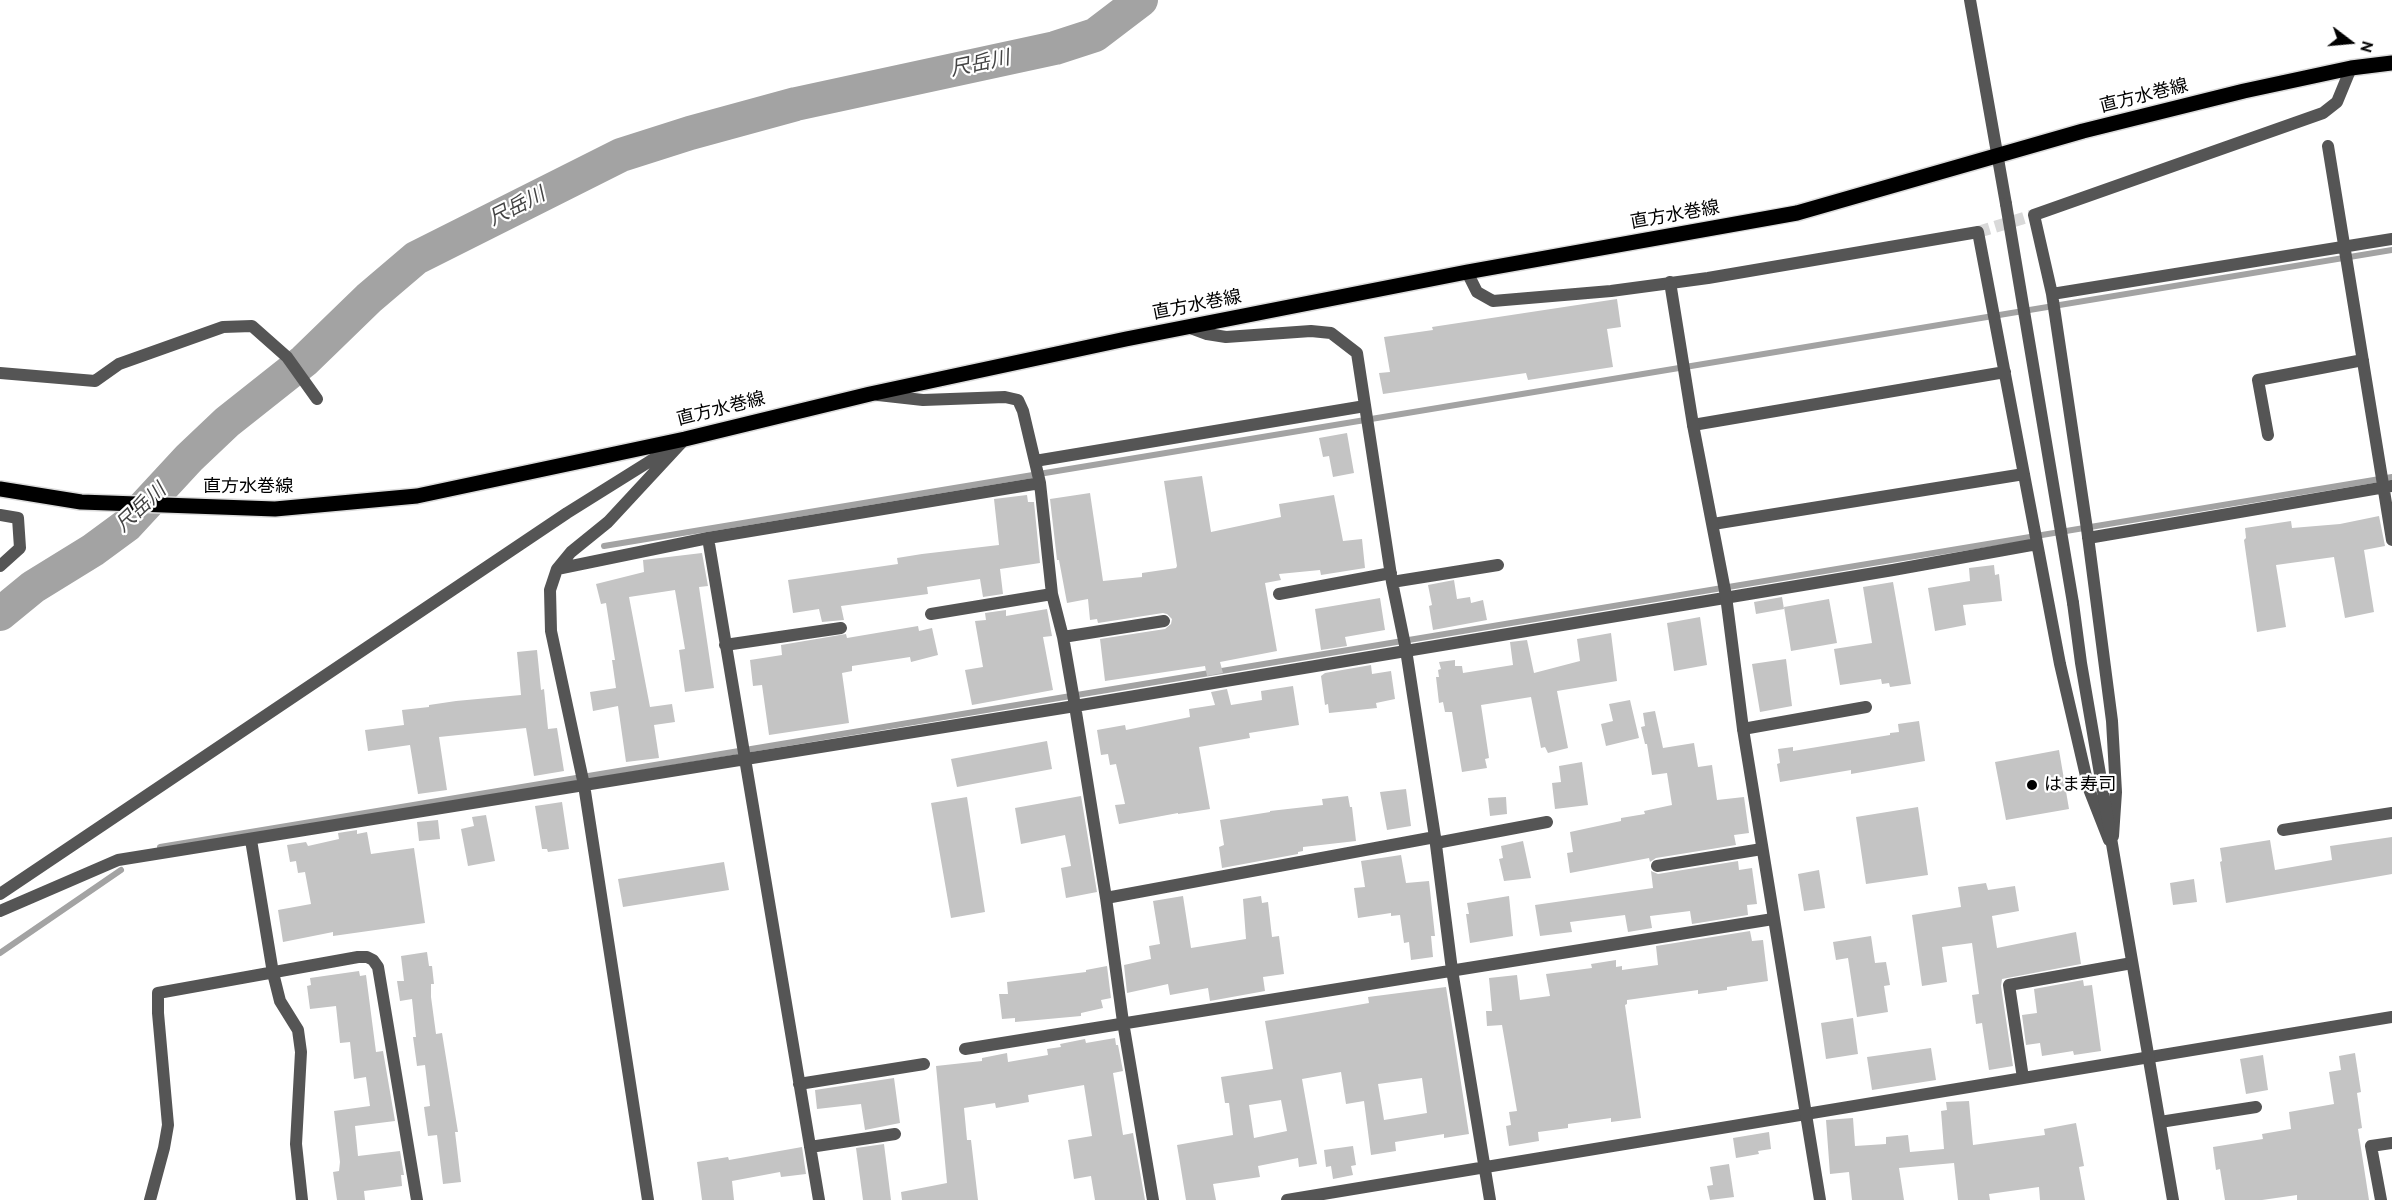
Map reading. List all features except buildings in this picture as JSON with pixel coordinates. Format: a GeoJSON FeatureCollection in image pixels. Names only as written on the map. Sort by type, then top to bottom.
{"type":"FeatureCollection","features":[{"type":"Feature","properties":{"kind":"main road","name":"直方水巻線"},"geometry":{"type":"LineString","coordinates":[[0,489],[81,502],[275,508],[417,496],[685,439],[870,394],[1188,327],[1467,272],[1797,213],[2083,131],[2210,99],[2351,68],[2392,63]]}},
{"type":"Feature","properties":{"kind":"street"},"geometry":{"type":"LineString","coordinates":[[1970,0],[2073,603],[2080,663],[2173,1200]]}},
{"type":"Feature","properties":{"kind":"street"},"geometry":{"type":"LineString","coordinates":[[2112,849],[2116,792],[2112,721],[2087,529],[2053,302],[2034,215],[2323,113],[2337,102],[2351,68]]}},
{"type":"Feature","properties":{"kind":"street"},"geometry":{"type":"LineString","coordinates":[[2328,146],[2362,360],[2385,482],[2392,540]]}},
{"type":"Feature","properties":{"kind":"street"},"geometry":{"type":"LineString","coordinates":[[1467,272],[1477,292],[1493,301],[1611,291],[1708,278],[1978,232],[2060,664],[2089,789],[2112,849]]}},
{"type":"Feature","properties":{"kind":"street"},"geometry":{"type":"LineString","coordinates":[[2053,302],[2345,253],[2392,239]]}},
{"type":"Feature","properties":{"kind":"street"},"geometry":{"type":"LineString","coordinates":[[1670,282],[1693,425],[1725,589],[1743,729],[1820,1200]]}},
{"type":"Feature","properties":{"kind":"street"},"geometry":{"type":"LineString","coordinates":[[0,373],[95,381],[118,364],[224,327],[252,326],[287,357],[317,399]]}},
{"type":"Feature","properties":{"kind":"street"},"geometry":{"type":"LineString","coordinates":[[1188,327],[1207,334],[1226,337],[1311,331],[1331,333],[1357,353],[1391,578],[1404,643],[1435,840],[1452,970],[1490,1200]]}},
{"type":"Feature","properties":{"kind":"street"},"geometry":{"type":"LineString","coordinates":[[2268,435],[2258,380],[2362,360]]}},
{"type":"Feature","properties":{"kind":"street"},"geometry":{"type":"LineString","coordinates":[[1693,425],[2005,372]]}},
{"type":"Feature","properties":{"kind":"street"},"geometry":{"type":"LineString","coordinates":[[870,394],[923,400],[1005,397],[1018,400],[1038,473],[1052,594],[1063,637],[1074,699],[1106,897],[1123,1022],[1153,1200]]}},
{"type":"Feature","properties":{"kind":"street"},"geometry":{"type":"LineString","coordinates":[[557,569],[1038,473],[1367,415]]}},
{"type":"Feature","properties":{"kind":"street"},"geometry":{"type":"LineString","coordinates":[[648,1200],[582,779],[551,631],[550,590],[557,569],[571,552],[608,522],[685,439]]}},
{"type":"Feature","properties":{"kind":"street"},"geometry":{"type":"LineString","coordinates":[[0,894],[567,513],[685,439]]}},
{"type":"Feature","properties":{"kind":"street"},"geometry":{"type":"LineString","coordinates":[[1713,524],[2024,474]]}},
{"type":"Feature","properties":{"kind":"street"},"geometry":{"type":"LineString","coordinates":[[2087,529],[2385,482]]}},
{"type":"Feature","properties":{"kind":"street"},"geometry":{"type":"LineString","coordinates":[[0,515],[18,518],[20,548],[0,566]]}},
{"type":"Feature","properties":{"kind":"street"},"geometry":{"type":"LineString","coordinates":[[0,911],[118,860],[251,840],[582,779],[1725,589],[1893,570],[2036,537]]}},
{"type":"Feature","properties":{"kind":"street"},"geometry":{"type":"LineString","coordinates":[[708,538],[819,1200]]}},
{"type":"Feature","properties":{"kind":"street"},"geometry":{"type":"LineString","coordinates":[[1279,594],[1498,565]]}},
{"type":"Feature","properties":{"kind":"street"},"geometry":{"type":"LineString","coordinates":[[931,614],[1052,594]]}},
{"type":"Feature","properties":{"kind":"street"},"geometry":{"type":"LineString","coordinates":[[1063,637],[1164,621]]}},
{"type":"Feature","properties":{"kind":"street"},"geometry":{"type":"LineString","coordinates":[[725,645],[841,628]]}},
{"type":"Feature","properties":{"kind":"street"},"geometry":{"type":"LineString","coordinates":[[1743,729],[1866,707]]}},
{"type":"Feature","properties":{"kind":"street"},"geometry":{"type":"LineString","coordinates":[[2283,830],[2392,813]]}},
{"type":"Feature","properties":{"kind":"street"},"geometry":{"type":"LineString","coordinates":[[1106,897],[1547,822]]}},
{"type":"Feature","properties":{"kind":"street"},"geometry":{"type":"LineString","coordinates":[[251,840],[273,973],[280,1001],[298,1030],[301,1052],[296,1144],[302,1200]]}},
{"type":"Feature","properties":{"kind":"street"},"geometry":{"type":"LineString","coordinates":[[1657,866],[1762,849]]}},
{"type":"Feature","properties":{"kind":"street"},"geometry":{"type":"LineString","coordinates":[[965,1049],[1773,919]]}},
{"type":"Feature","properties":{"kind":"street"},"geometry":{"type":"LineString","coordinates":[[150,1200],[168,1125],[158,1013],[159,993],[358,957],[373,960],[378,968],[417,1200]]}},
{"type":"Feature","properties":{"kind":"street"},"geometry":{"type":"LineString","coordinates":[[2023,1078],[2009,985],[2132,963]]}},
{"type":"Feature","properties":{"kind":"street"},"geometry":{"type":"LineString","coordinates":[[1287,1200],[2392,1017]]}},
{"type":"Feature","properties":{"kind":"street"},"geometry":{"type":"LineString","coordinates":[[799,1084],[924,1064]]}},
{"type":"Feature","properties":{"kind":"street"},"geometry":{"type":"LineString","coordinates":[[2160,1122],[2256,1107]]}},
{"type":"Feature","properties":{"kind":"street"},"geometry":{"type":"LineString","coordinates":[[810,1147],[895,1134]]}},
{"type":"Feature","properties":{"kind":"street"},"geometry":{"type":"LineString","coordinates":[[2381,1200],[2371,1146],[2392,1143]]}},
{"type":"Feature","properties":{"kind":"waterway","name":"尺岳川"},"geometry":{"type":"LineString","coordinates":[[0,614],[33,587],[93,550],[127,525],[189,458],[227,422],[304,361],[369,298],[416,258],[621,155],[690,133],[796,104],[1055,48],[1095,35],[1141,0]]}},
{"type":"Feature","properties":{"kind":"waterway"},"geometry":{"type":"LineString","coordinates":[[604,546],[2392,250]]}},
{"type":"Feature","properties":{"kind":"waterway"},"geometry":{"type":"LineString","coordinates":[[160,847],[2392,477]]}},
{"type":"Feature","properties":{"kind":"waterway"},"geometry":{"type":"LineString","coordinates":[[0,953],[121,870]]}},
{"type":"Feature","properties":{"kind":"tunnel"},"geometry":{"type":"LineString","coordinates":[[1978,232],[2034,215]]}},
{"type":"Feature","properties":{"kind":"place","name":"はま寿司"},"geometry":{"type":"Point","coordinates":[2032,785]}}]}
